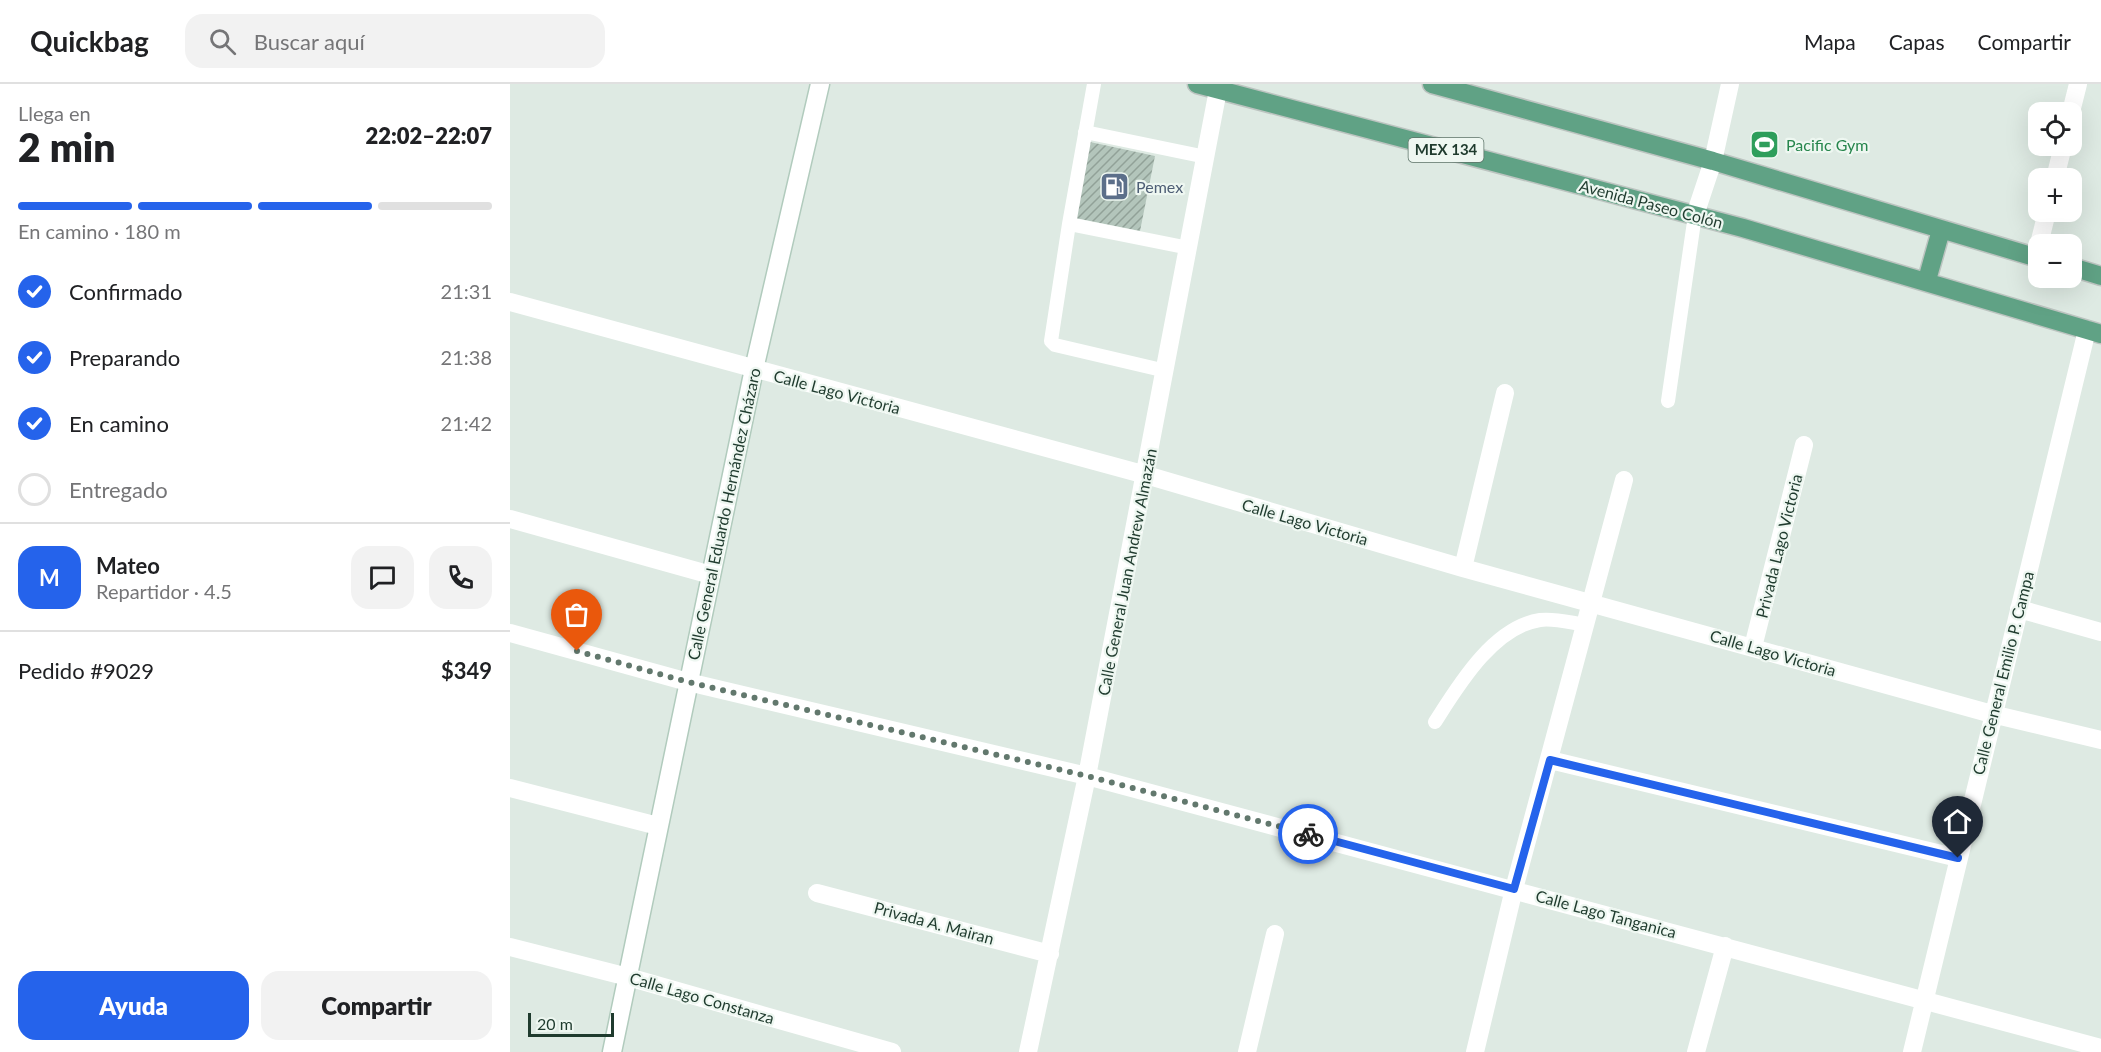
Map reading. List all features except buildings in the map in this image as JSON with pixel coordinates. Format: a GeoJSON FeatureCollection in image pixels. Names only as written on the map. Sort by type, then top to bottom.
{"type":"FeatureCollection","features":[{"type":"Feature","properties":{"kind":"main road","name":"Avenida Paseo Colón"},"geometry":{"type":"LineString","coordinates":[[1197,84],[1695,215],[1926,280],[2094,332]]}},
{"type":"Feature","properties":{"kind":"main road"},"geometry":{"type":"LineString","coordinates":[[1434,84],[1713,161],[1941,230],[2028,250]]}},
{"type":"Feature","properties":{"kind":"main road"},"geometry":{"type":"LineString","coordinates":[[1926,280],[1941,230]]}},
{"type":"Feature","properties":{"kind":"main road"},"geometry":{"type":"LineString","coordinates":[[2082,270],[2101,276]]}},
{"type":"Feature","properties":{"kind":"street","name":"Calle General Eduardo Hernández Cházaro"},"geometry":{"type":"LineString","coordinates":[[612,1052],[754,369],[820,84]]}},
{"type":"Feature","properties":{"kind":"street"},"geometry":{"type":"LineString","coordinates":[[1695,215],[1713,161],[1730,84]]}},
{"type":"Feature","properties":{"kind":"street"},"geometry":{"type":"LineString","coordinates":[[2074,102],[2078,84]]}},
{"type":"Feature","properties":{"kind":"street","name":"Calle General Juan Andrew Almazán"},"geometry":{"type":"LineString","coordinates":[[1028,1052],[1087,776],[1218,90]]}},
{"type":"Feature","properties":{"kind":"street","name":"Calle Lago Victoria"},"geometry":{"type":"LineString","coordinates":[[510,302],[1146,475],[1463,568],[1593,602],[1992,714],[2101,740]]}},
{"type":"Feature","properties":{"kind":"street","name":"Calle General Emilio P. Campa"},"geometry":{"type":"LineString","coordinates":[[1912,1052],[1992,714],[2094,332]]}},
{"type":"Feature","properties":{"kind":"street"},"geometry":{"type":"LineString","coordinates":[[1463,568],[1505,393]]}},
{"type":"Feature","properties":{"kind":"street","name":"Privada Lago Victoria"},"geometry":{"type":"LineString","coordinates":[[1753,647],[1804,445]]}},
{"type":"Feature","properties":{"kind":"street"},"geometry":{"type":"LineString","coordinates":[[1475,1052],[1514,889],[1624,480]]}},
{"type":"Feature","properties":{"kind":"street"},"geometry":{"type":"LineString","coordinates":[[510,519],[711,575]]}},
{"type":"Feature","properties":{"kind":"street"},"geometry":{"type":"LineString","coordinates":[[2019,609],[2101,632]]}},
{"type":"Feature","properties":{"kind":"street","name":"Calle Lago Tanganica"},"geometry":{"type":"LineString","coordinates":[[510,633],[688,682],[1087,776],[2101,1048]]}},
{"type":"Feature","properties":{"kind":"street"},"geometry":{"type":"LineString","coordinates":[[1550,760],[1958,858]]}},
{"type":"Feature","properties":{"kind":"street"},"geometry":{"type":"LineString","coordinates":[[510,788],[658,826]]}},
{"type":"Feature","properties":{"kind":"street","name":"Privada A. Mairan"},"geometry":{"type":"LineString","coordinates":[[817,893],[1050,954]]}},
{"type":"Feature","properties":{"kind":"street"},"geometry":{"type":"LineString","coordinates":[[1247,1052],[1275,934]]}},
{"type":"Feature","properties":{"kind":"street"},"geometry":{"type":"LineString","coordinates":[[1696,1052],[1725,946]]}},
{"type":"Feature","properties":{"kind":"street","name":"Calle Lago Constanza"},"geometry":{"type":"LineString","coordinates":[[510,947],[628,977],[892,1052]]}},
{"type":"Feature","properties":{"kind":"lane"},"geometry":{"type":"LineString","coordinates":[[1094,84],[1051,341],[1055,345],[1166,371]]}},
{"type":"Feature","properties":{"kind":"lane"},"geometry":{"type":"LineString","coordinates":[[1085,132],[1206,157]]}},
{"type":"Feature","properties":{"kind":"lane"},"geometry":{"type":"LineString","coordinates":[[1668,400],[1686,294],[1695,215]]}},
{"type":"Feature","properties":{"kind":"lane"},"geometry":{"type":"LineString","coordinates":[[1069,224],[1189,248]]}},
{"type":"Feature","properties":{"kind":"lane"},"geometry":{"type":"LineString","coordinates":[[1435,722],[1465,675],[1490,649],[1513,630],[1540,620],[1553,619],[1586,625]]}},
{"type":"Feature","properties":{"kind":"way so far"},"geometry":{"type":"LineString","coordinates":[[577,651],[688,682],[1087,776],[1308,834]]}},
{"type":"Feature","properties":{"kind":"place","name":"Pacific Gym"},"geometry":{"type":"Point","coordinates":[1765,145]}},
{"type":"Feature","properties":{"kind":"place","name":"Pemex"},"geometry":{"type":"Point","coordinates":[1115,187]}},
{"type":"Feature","properties":{"kind":"route"},"geometry":{"type":"LineString","coordinates":[[1308,834],[1514,889],[1550,760],[1958,858]]}}]}
